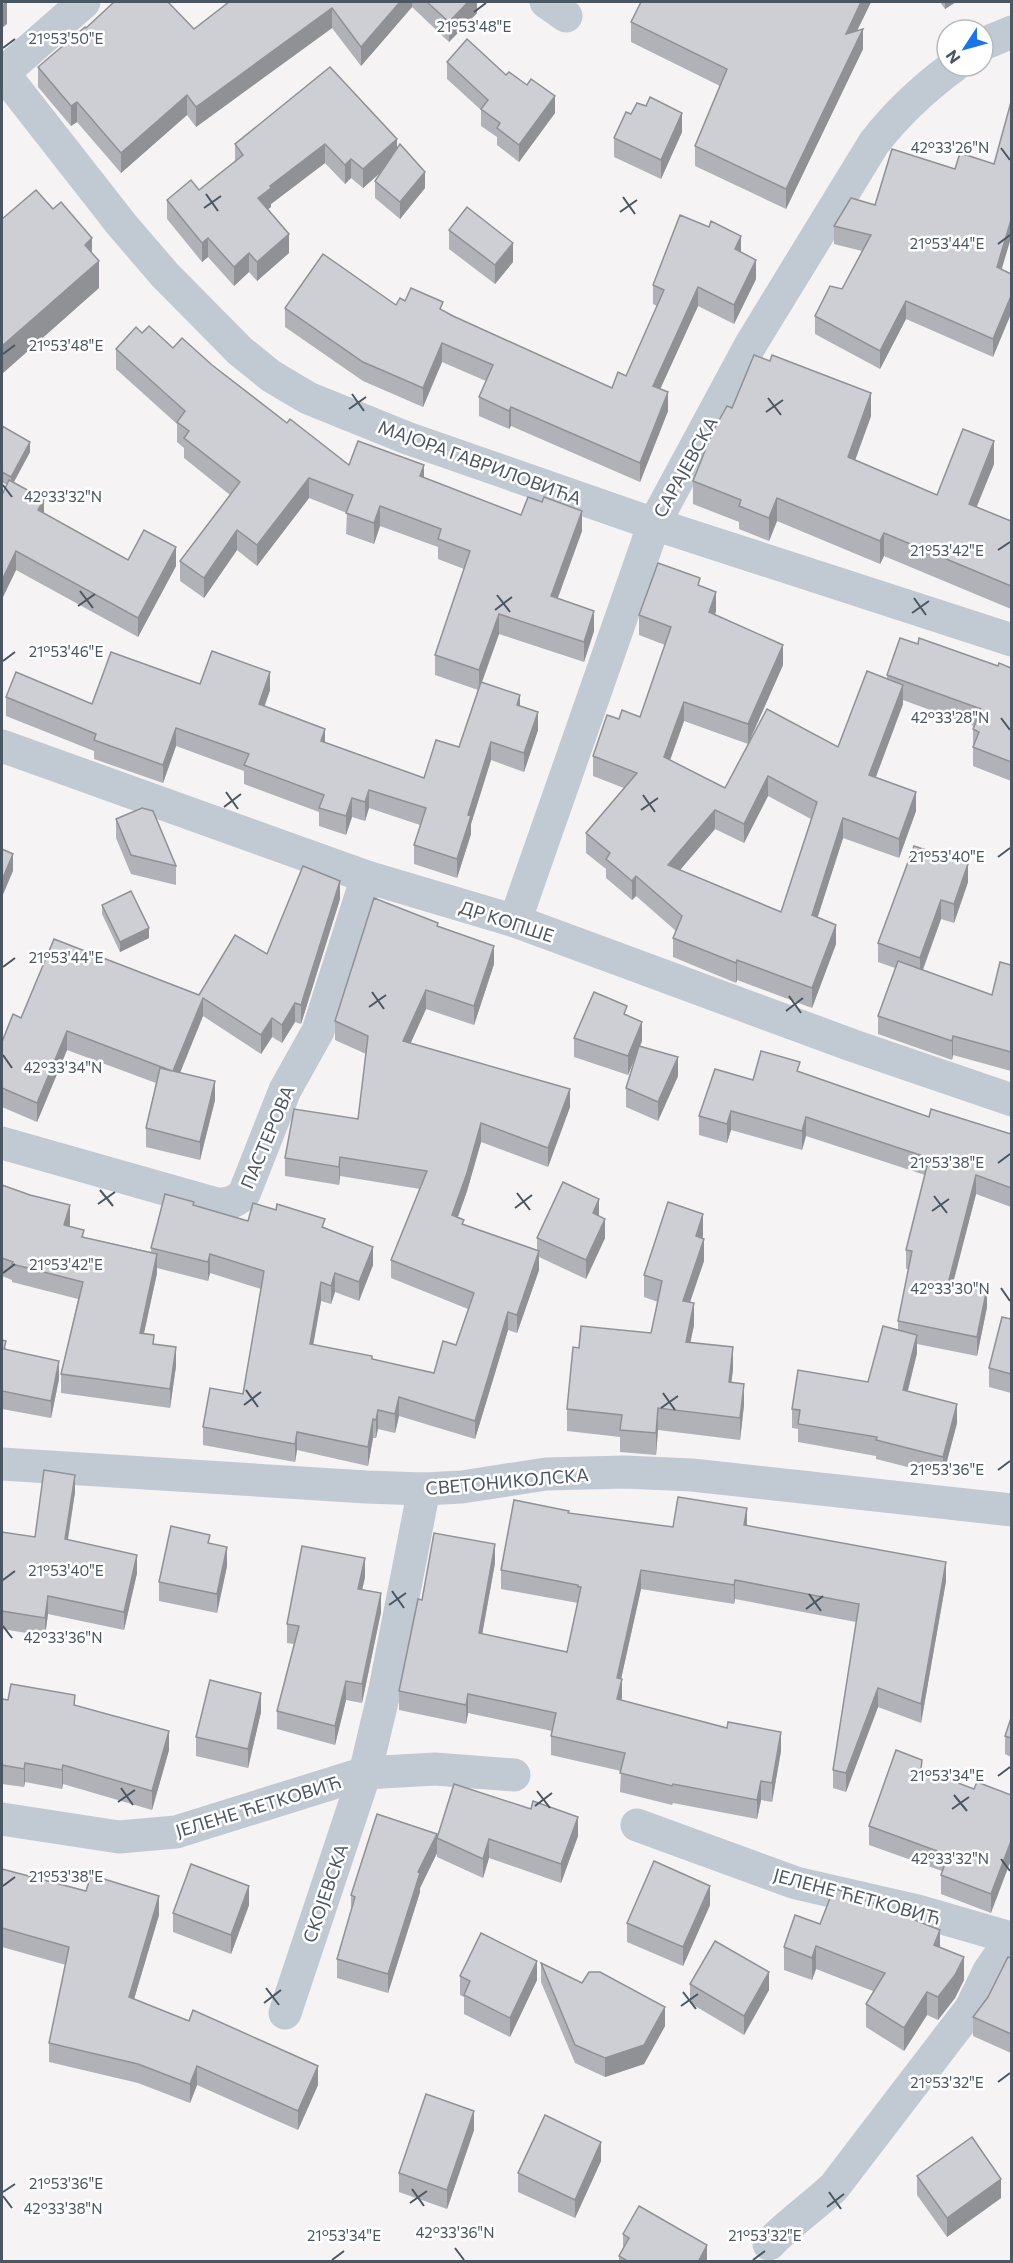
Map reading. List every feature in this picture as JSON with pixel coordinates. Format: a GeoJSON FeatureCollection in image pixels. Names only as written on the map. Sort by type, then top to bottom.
{"type":"FeatureCollection","features":[{"type":"Feature","properties":{"kind":"street"},"geometry":{"type":"LineString","coordinates":[[2,73],[84,2]]}},
{"type":"Feature","properties":{"kind":"street"},"geometry":{"type":"LineString","coordinates":[[995,39],[1011,32]]}},
{"type":"Feature","properties":{"kind":"street","name":"МАЈОРА ГАВРИЛОВИЋА"},"geometry":{"type":"LineString","coordinates":[[2,73],[122,225],[165,274],[240,351],[271,376],[308,398],[407,438],[654,524],[1011,640]]}},
{"type":"Feature","properties":{"kind":"street","name":"САРАЈЕВСКА"},"geometry":{"type":"LineString","coordinates":[[515,921],[654,524],[751,344],[874,143],[894,118],[938,78]]}},
{"type":"Feature","properties":{"kind":"street","name":"ДР КОПШЕ"},"geometry":{"type":"LineString","coordinates":[[2,746],[367,877],[515,921],[854,1046],[1011,1100]]}},
{"type":"Feature","properties":{"kind":"street","name":"ПАСТЕРОВА"},"geometry":{"type":"LineString","coordinates":[[2,1143],[217,1204],[237,1200],[244,1194],[285,1090],[318,1031],[367,877]]}},
{"type":"Feature","properties":{"kind":"street","name":"СВЕТОНИКОЛСКА"},"geometry":{"type":"LineString","coordinates":[[2,1464],[424,1489],[462,1487],[546,1474],[626,1472],[692,1475],[1011,1510]]}},
{"type":"Feature","properties":{"kind":"street","name":"СКОЈЕВСКА"},"geometry":{"type":"LineString","coordinates":[[285,2013],[365,1773],[386,1689],[424,1489]]}},
{"type":"Feature","properties":{"kind":"street","name":"ЈЕЛЕНЕ ЋЕТКОВИЋ"},"geometry":{"type":"LineString","coordinates":[[2,1819],[119,1837],[151,1836],[176,1832],[365,1773],[435,1769],[514,1775]]}},
{"type":"Feature","properties":{"kind":"street","name":"ЈЕЛЕНЕ ЋЕТКОВИЋ"},"geometry":{"type":"LineString","coordinates":[[637,1825],[796,1883],[918,1911],[1011,1938]]}},
{"type":"Feature","properties":{"kind":"street"},"geometry":{"type":"LineString","coordinates":[[769,2244],[787,2225],[815,2205],[840,2180],[971,2008],[989,1971],[1011,1938]]}},
{"type":"Feature","properties":{"kind":"building"},"geometry":{"type":"Polygon","coordinates":[[[114,2],[168,2],[194,29],[229,2],[400,2],[361,47],[332,8],[196,107],[187,95],[121,153],[77,102],[71,106],[38,67],[114,2]]]}},
{"type":"Feature","properties":{"kind":"building"},"geometry":{"type":"Polygon","coordinates":[[[427,2],[468,2],[449,22],[427,2]]]}},
{"type":"Feature","properties":{"kind":"building"},"geometry":{"type":"Polygon","coordinates":[[[641,2],[861,2],[846,34],[863,29],[786,189],[695,146],[727,69],[631,22],[641,2]]]}},
{"type":"Feature","properties":{"kind":"building"},"geometry":{"type":"Polygon","coordinates":[[[467,39],[506,75],[509,72],[527,85],[531,79],[555,96],[519,145],[497,128],[500,123],[481,109],[488,100],[447,62],[467,39]]]}},
{"type":"Feature","properties":{"kind":"building"},"geometry":{"type":"Polygon","coordinates":[[[330,67],[397,139],[363,169],[351,159],[345,165],[325,144],[270,186],[271,188],[258,198],[289,234],[257,262],[249,253],[234,267],[208,238],[202,243],[167,200],[191,180],[199,190],[243,155],[235,144],[330,67]]]}},
{"type":"Feature","properties":{"kind":"building"},"geometry":{"type":"Polygon","coordinates":[[[650,97],[682,113],[661,160],[614,138],[626,112],[631,114],[637,103],[646,106],[650,97]]]}},
{"type":"Feature","properties":{"kind":"building"},"geometry":{"type":"Polygon","coordinates":[[[1011,102],[1011,220],[997,267],[1011,274],[1011,296],[993,339],[906,301],[880,351],[815,316],[830,286],[842,289],[871,235],[834,226],[851,198],[875,205],[892,149],[955,169],[960,153],[994,164],[1011,102]]]}},
{"type":"Feature","properties":{"kind":"building"},"geometry":{"type":"Polygon","coordinates":[[[400,144],[425,172],[400,202],[375,181],[400,144]]]}},
{"type":"Feature","properties":{"kind":"building"},"geometry":{"type":"Polygon","coordinates":[[[36,190],[53,209],[61,202],[92,238],[85,245],[99,261],[2,346],[2,219],[36,190]]]}},
{"type":"Feature","properties":{"kind":"building"},"geometry":{"type":"Polygon","coordinates":[[[467,207],[513,243],[495,265],[449,230],[467,207]]]}},
{"type":"Feature","properties":{"kind":"building"},"geometry":{"type":"Polygon","coordinates":[[[680,215],[709,227],[711,221],[741,236],[735,249],[756,260],[734,305],[698,287],[653,386],[668,392],[640,463],[511,407],[509,411],[479,397],[493,365],[442,343],[423,388],[363,362],[285,308],[323,254],[396,305],[400,298],[405,301],[411,288],[443,302],[440,309],[453,316],[612,388],[618,372],[626,376],[664,290],[653,285],[680,215]]]}},
{"type":"Feature","properties":{"kind":"building"},"geometry":{"type":"Polygon","coordinates":[[[149,326],[173,348],[182,338],[212,365],[287,423],[290,419],[349,465],[358,441],[424,465],[420,476],[521,515],[528,497],[542,502],[544,497],[582,511],[551,596],[594,611],[584,642],[499,614],[479,670],[435,655],[470,551],[438,539],[441,529],[380,506],[374,523],[346,513],[353,495],[309,478],[257,545],[237,530],[204,578],[180,561],[240,482],[184,438],[189,431],[177,422],[185,411],[116,349],[136,327],[142,333],[149,326]]]}},
{"type":"Feature","properties":{"kind":"building"},"geometry":{"type":"Polygon","coordinates":[[[754,355],[770,361],[772,355],[871,393],[848,457],[937,495],[963,429],[994,441],[969,504],[1011,521],[1011,586],[884,533],[880,541],[777,498],[769,518],[739,506],[741,500],[693,481],[712,433],[727,406],[732,408],[754,355]]]}},
{"type":"Feature","properties":{"kind":"building"},"geometry":{"type":"Polygon","coordinates":[[[2,426],[30,442],[11,477],[2,472],[2,426]]]}},
{"type":"Feature","properties":{"kind":"building"},"geometry":{"type":"Polygon","coordinates":[[[9,480],[44,499],[38,510],[128,560],[144,530],[176,547],[138,618],[16,551],[2,580],[2,495],[9,480]]]}},
{"type":"Feature","properties":{"kind":"building"},"geometry":{"type":"Polygon","coordinates":[[[658,563],[700,578],[698,585],[716,592],[709,612],[783,645],[748,724],[684,702],[664,757],[725,788],[767,709],[838,747],[867,671],[903,685],[869,775],[916,792],[899,839],[843,818],[812,915],[836,925],[812,988],[737,960],[736,963],[673,938],[682,916],[636,876],[632,881],[606,859],[610,853],[586,833],[637,773],[593,756],[607,715],[619,719],[622,710],[640,717],[671,627],[639,615],[658,563]],[[768,776],[744,824],[715,810],[668,865],[781,912],[817,802],[768,776]]]}},
{"type":"Feature","properties":{"kind":"building"},"geometry":{"type":"Polygon","coordinates":[[[900,638],[918,644],[919,638],[998,666],[999,663],[1011,668],[1011,762],[973,747],[979,732],[973,729],[981,709],[887,675],[900,638]]]}},
{"type":"Feature","properties":{"kind":"building"},"geometry":{"type":"Polygon","coordinates":[[[212,651],[270,672],[259,704],[325,729],[321,741],[424,778],[436,740],[459,747],[481,682],[520,695],[517,705],[538,712],[524,753],[491,742],[457,859],[414,845],[426,808],[369,790],[365,802],[352,798],[346,816],[319,808],[324,795],[244,765],[249,754],[176,728],[163,765],[94,740],[96,734],[6,697],[16,672],[92,704],[111,652],[200,684],[212,651]]]}},
{"type":"Feature","properties":{"kind":"building"},"geometry":{"type":"Polygon","coordinates":[[[142,808],[153,811],[176,866],[131,855],[116,819],[142,808]]]}},
{"type":"Feature","properties":{"kind":"building"},"geometry":{"type":"Polygon","coordinates":[[[914,846],[968,864],[954,904],[941,900],[920,958],[878,943],[914,846]]]}},
{"type":"Feature","properties":{"kind":"building"},"geometry":{"type":"Polygon","coordinates":[[[2,849],[13,854],[2,880],[2,849]]]}},
{"type":"Feature","properties":{"kind":"building"},"geometry":{"type":"Polygon","coordinates":[[[303,866],[340,881],[301,1005],[295,1003],[282,1025],[272,1018],[261,1035],[203,998],[173,1071],[215,1081],[200,1142],[146,1128],[160,1068],[172,1071],[67,1031],[37,1103],[2,1088],[2,1042],[13,1014],[21,1018],[54,939],[199,995],[235,935],[267,954],[303,866]]]}},
{"type":"Feature","properties":{"kind":"building"},"geometry":{"type":"Polygon","coordinates":[[[131,891],[149,928],[120,942],[102,905],[131,891]]]}},
{"type":"Feature","properties":{"kind":"building"},"geometry":{"type":"Polygon","coordinates":[[[374,898],[438,923],[437,926],[494,946],[474,1006],[426,990],[403,1041],[570,1089],[548,1148],[481,1123],[452,1215],[464,1220],[462,1224],[539,1251],[517,1315],[508,1312],[475,1421],[399,1397],[395,1414],[378,1410],[376,1420],[373,1419],[368,1447],[297,1432],[295,1444],[203,1427],[210,1388],[243,1394],[264,1271],[210,1254],[208,1262],[151,1248],[165,1194],[248,1221],[253,1203],[276,1210],[277,1204],[325,1219],[322,1227],[373,1247],[359,1282],[335,1273],[331,1286],[321,1282],[310,1344],[372,1356],[372,1359],[434,1373],[443,1341],[456,1345],[474,1293],[391,1260],[427,1171],[340,1157],[339,1167],[285,1158],[294,1109],[358,1119],[368,1036],[335,1021],[374,898]]]}},
{"type":"Feature","properties":{"kind":"building"},"geometry":{"type":"Polygon","coordinates":[[[898,961],[992,995],[1000,962],[1011,965],[1011,1052],[953,1036],[952,1041],[878,1016],[898,961]]]}},
{"type":"Feature","properties":{"kind":"building"},"geometry":{"type":"Polygon","coordinates":[[[594,992],[627,1006],[624,1014],[642,1022],[628,1056],[574,1038],[594,992]]]}},
{"type":"Feature","properties":{"kind":"building"},"geometry":{"type":"Polygon","coordinates":[[[639,1046],[678,1057],[658,1102],[626,1088],[639,1046]]]}},
{"type":"Feature","properties":{"kind":"building"},"geometry":{"type":"Polygon","coordinates":[[[761,1051],[800,1062],[797,1071],[929,1117],[931,1109],[1011,1134],[1011,1188],[976,1175],[949,1280],[987,1288],[977,1337],[898,1321],[912,1251],[906,1250],[929,1158],[806,1117],[802,1131],[731,1111],[727,1124],[699,1116],[715,1069],[753,1080],[761,1051]]]}},
{"type":"Feature","properties":{"kind":"building"},"geometry":{"type":"Polygon","coordinates":[[[563,1182],[599,1199],[593,1213],[605,1219],[586,1260],[537,1238],[563,1182]]]}},
{"type":"Feature","properties":{"kind":"building"},"geometry":{"type":"Polygon","coordinates":[[[2,1185],[70,1205],[64,1225],[84,1230],[82,1237],[157,1254],[140,1333],[154,1335],[153,1344],[176,1347],[170,1389],[61,1374],[83,1282],[12,1264],[13,1262],[2,1258],[2,1185]]]}},
{"type":"Feature","properties":{"kind":"building"},"geometry":{"type":"Polygon","coordinates":[[[668,1202],[703,1214],[696,1236],[704,1239],[683,1301],[694,1303],[686,1342],[733,1347],[729,1382],[744,1384],[740,1418],[658,1408],[656,1433],[620,1430],[622,1415],[567,1409],[573,1347],[579,1348],[581,1326],[651,1333],[662,1281],[644,1275],[668,1202]]]}},
{"type":"Feature","properties":{"kind":"building"},"geometry":{"type":"Polygon","coordinates":[[[1002,1317],[1011,1319],[1011,1374],[989,1368],[1002,1317]]]}},
{"type":"Feature","properties":{"kind":"building"},"geometry":{"type":"Polygon","coordinates":[[[883,1326],[917,1335],[903,1390],[957,1404],[943,1457],[876,1440],[877,1437],[798,1424],[800,1410],[792,1409],[798,1370],[868,1382],[883,1326]]]}},
{"type":"Feature","properties":{"kind":"building"},"geometry":{"type":"Polygon","coordinates":[[[2,1340],[6,1341],[4,1349],[59,1361],[51,1401],[2,1391],[2,1340]]]}},
{"type":"Feature","properties":{"kind":"building"},"geometry":{"type":"Polygon","coordinates":[[[44,1470],[75,1475],[65,1539],[137,1555],[124,1612],[48,1596],[45,1618],[2,1611],[2,1532],[35,1537],[44,1470]]]}},
{"type":"Feature","properties":{"kind":"building"},"geometry":{"type":"Polygon","coordinates":[[[678,1497],[747,1508],[744,1525],[946,1562],[921,1704],[878,1688],[846,1773],[833,1770],[859,1604],[735,1580],[734,1585],[641,1570],[617,1678],[622,1679],[617,1699],[727,1728],[728,1722],[781,1732],[772,1783],[761,1781],[757,1800],[673,1784],[672,1786],[620,1773],[625,1753],[551,1736],[556,1713],[468,1694],[466,1705],[399,1691],[418,1599],[422,1600],[434,1533],[495,1544],[479,1633],[567,1652],[581,1587],[501,1570],[514,1500],[569,1511],[568,1513],[673,1527],[678,1497]]]}},
{"type":"Feature","properties":{"kind":"building"},"geometry":{"type":"Polygon","coordinates":[[[171,1526],[210,1535],[208,1543],[227,1547],[217,1594],[159,1582],[171,1526]]]}},
{"type":"Feature","properties":{"kind":"building"},"geometry":{"type":"Polygon","coordinates":[[[302,1546],[365,1558],[358,1589],[381,1593],[362,1684],[346,1681],[335,1726],[277,1711],[299,1626],[287,1624],[302,1546]]]}},
{"type":"Feature","properties":{"kind":"building"},"geometry":{"type":"Polygon","coordinates":[[[210,1680],[261,1693],[248,1749],[196,1737],[210,1680]]]}},
{"type":"Feature","properties":{"kind":"building"},"geometry":{"type":"Polygon","coordinates":[[[11,1684],[75,1695],[74,1705],[169,1731],[152,1791],[63,1765],[62,1770],[25,1763],[24,1769],[2,1765],[2,1699],[8,1700],[11,1684]]]}},
{"type":"Feature","properties":{"kind":"building"},"geometry":{"type":"Polygon","coordinates":[[[1011,1718],[1011,1738],[1005,1736],[1011,1718]]]}},
{"type":"Feature","properties":{"kind":"building"},"geometry":{"type":"Polygon","coordinates":[[[896,1750],[922,1760],[921,1769],[974,1789],[977,1782],[1011,1795],[1011,1841],[991,1894],[941,1875],[948,1855],[869,1826],[896,1750]]]}},
{"type":"Feature","properties":{"kind":"building"},"geometry":{"type":"Polygon","coordinates":[[[454,1784],[531,1809],[533,1801],[578,1817],[561,1864],[489,1839],[483,1859],[437,1838],[454,1784]]]}},
{"type":"Feature","properties":{"kind":"building"},"geometry":{"type":"Polygon","coordinates":[[[377,1814],[437,1834],[418,1872],[420,1873],[388,1974],[337,1959],[355,1897],[351,1895],[377,1814]]]}},
{"type":"Feature","properties":{"kind":"building"},"geometry":{"type":"Polygon","coordinates":[[[654,1861],[710,1886],[683,1947],[627,1923],[654,1861]]]}},
{"type":"Feature","properties":{"kind":"building"},"geometry":{"type":"Polygon","coordinates":[[[191,1864],[249,1886],[231,1935],[173,1913],[191,1864]]]}},
{"type":"Feature","properties":{"kind":"building"},"geometry":{"type":"Polygon","coordinates":[[[2,1869],[86,1891],[91,1875],[159,1896],[129,1997],[189,2021],[193,2010],[318,2066],[298,2111],[197,2066],[190,2084],[138,2064],[49,2043],[69,1947],[2,1928],[2,1869]]]}},
{"type":"Feature","properties":{"kind":"building"},"geometry":{"type":"Polygon","coordinates":[[[834,1888],[940,1930],[934,1945],[964,1957],[955,1975],[938,1997],[927,1992],[904,2028],[866,2004],[885,1973],[816,1946],[812,1958],[784,1947],[795,1915],[820,1924],[834,1888]]]}},
{"type":"Feature","properties":{"kind":"building"},"geometry":{"type":"Polygon","coordinates":[[[481,1933],[537,1961],[510,2018],[464,1995],[470,1981],[460,1976],[481,1933]]]}},
{"type":"Feature","properties":{"kind":"building"},"geometry":{"type":"Polygon","coordinates":[[[715,1941],[769,1972],[744,2016],[690,1984],[715,1941]]]}},
{"type":"Feature","properties":{"kind":"building"},"geometry":{"type":"Polygon","coordinates":[[[1008,1957],[1011,1958],[1011,2034],[973,2017],[988,1997],[1008,1957]]]}},
{"type":"Feature","properties":{"kind":"building"},"geometry":{"type":"Polygon","coordinates":[[[541,1963],[582,1983],[589,1972],[600,1972],[665,2007],[644,2045],[605,2058],[575,2045],[541,1963]]]}},
{"type":"Feature","properties":{"kind":"building"},"geometry":{"type":"Polygon","coordinates":[[[426,2094],[474,2111],[447,2190],[399,2173],[426,2094]]]}},
{"type":"Feature","properties":{"kind":"building"},"geometry":{"type":"Polygon","coordinates":[[[545,2115],[601,2142],[575,2200],[518,2173],[545,2115]]]}},
{"type":"Feature","properties":{"kind":"building"},"geometry":{"type":"Polygon","coordinates":[[[972,2137],[1001,2179],[947,2218],[917,2176],[972,2137]]]}},
{"type":"Feature","properties":{"kind":"building"},"geometry":{"type":"Polygon","coordinates":[[[639,2206],[707,2245],[698,2262],[629,2262],[619,2256],[629,2238],[623,2234],[639,2206]]]}}]}
